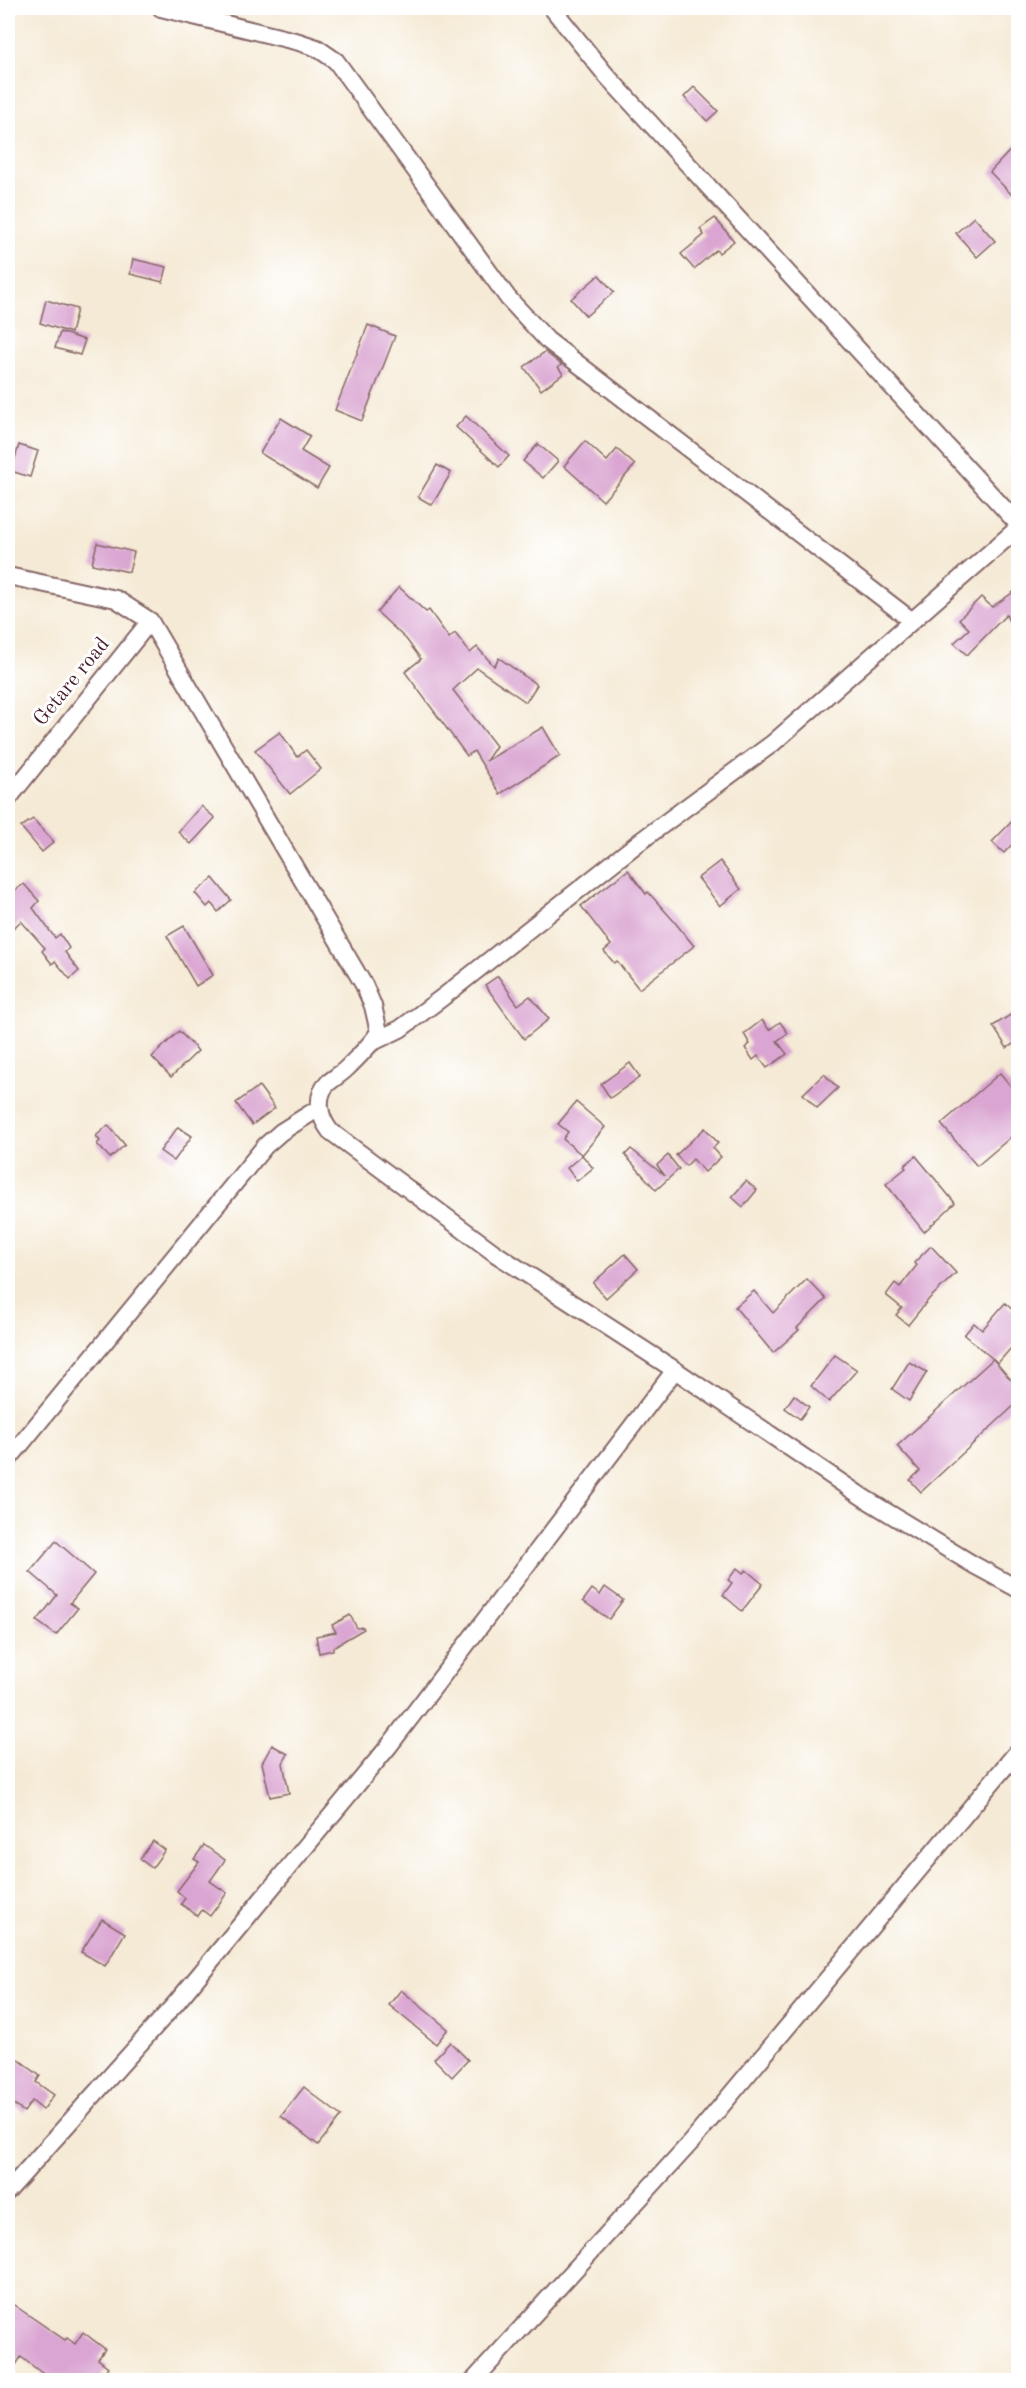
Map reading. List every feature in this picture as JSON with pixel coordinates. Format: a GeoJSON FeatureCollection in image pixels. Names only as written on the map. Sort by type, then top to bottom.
{"type":"FeatureCollection","features":[{"type":"Feature","properties":{"kind":"street"},"geometry":{"type":"LineString","coordinates":[[161,8],[299,42],[327,53],[336,61],[508,298],[547,340],[911,620]]}},
{"type":"Feature","properties":{"kind":"street"},"geometry":{"type":"LineString","coordinates":[[373,1042],[400,1029],[443,998],[638,843],[772,743],[1018,526],[606,75],[552,8]]}},
{"type":"Feature","properties":{"kind":"street"},"geometry":{"type":"LineString","coordinates":[[8,576],[116,599],[150,621],[364,985],[373,1006],[379,1032],[373,1042],[326,1085],[320,1108],[322,1120],[330,1131],[496,1254],[675,1370],[864,1498],[1018,1589]]}},
{"type":"Feature","properties":{"kind":"street","name":"Getare road"},"geometry":{"type":"LineString","coordinates":[[8,799],[150,621]]}},
{"type":"Feature","properties":{"kind":"street"},"geometry":{"type":"LineString","coordinates":[[8,1460],[265,1146],[281,1132],[320,1108]]}},
{"type":"Feature","properties":{"kind":"street"},"geometry":{"type":"LineString","coordinates":[[8,2191],[176,2003],[389,1746],[675,1370]]}},
{"type":"Feature","properties":{"kind":"street"},"geometry":{"type":"LineString","coordinates":[[474,2380],[693,2141],[1018,1751]]}},
{"type":"Feature","properties":{"kind":"building"},"geometry":{"type":"Polygon","coordinates":[[[694,87],[718,111],[707,121],[684,97],[694,87]]]}},
{"type":"Feature","properties":{"kind":"building"},"geometry":{"type":"Polygon","coordinates":[[[1018,142],[1018,186],[1011,194],[990,172],[1018,142]]]}},
{"type":"Feature","properties":{"kind":"building"},"geometry":{"type":"Polygon","coordinates":[[[974,217],[995,241],[977,257],[956,233],[974,217]]]}},
{"type":"Feature","properties":{"kind":"building"},"geometry":{"type":"Polygon","coordinates":[[[715,218],[734,241],[719,253],[716,250],[694,269],[681,254],[704,235],[700,229],[715,218]]]}},
{"type":"Feature","properties":{"kind":"building"},"geometry":{"type":"Polygon","coordinates":[[[133,259],[167,267],[163,282],[130,274],[133,259]]]}},
{"type":"Feature","properties":{"kind":"building"},"geometry":{"type":"Polygon","coordinates":[[[599,275],[614,292],[586,316],[571,299],[599,275]]]}},
{"type":"Feature","properties":{"kind":"building"},"geometry":{"type":"Polygon","coordinates":[[[46,300],[77,309],[71,333],[40,323],[46,300]]]}},
{"type":"Feature","properties":{"kind":"building"},"geometry":{"type":"Polygon","coordinates":[[[368,325],[395,336],[362,421],[335,410],[368,325]]]}},
{"type":"Feature","properties":{"kind":"building"},"geometry":{"type":"Polygon","coordinates":[[[60,332],[85,340],[80,355],[55,348],[60,332]]]}},
{"type":"Feature","properties":{"kind":"building"},"geometry":{"type":"Polygon","coordinates":[[[545,352],[562,365],[558,367],[563,374],[541,390],[524,367],[545,352]]]}},
{"type":"Feature","properties":{"kind":"building"},"geometry":{"type":"Polygon","coordinates":[[[466,416],[509,456],[499,467],[456,427],[466,416]]]}},
{"type":"Feature","properties":{"kind":"building"},"geometry":{"type":"Polygon","coordinates":[[[281,418],[310,436],[301,451],[329,468],[317,488],[260,453],[281,418]]]}},
{"type":"Feature","properties":{"kind":"building"},"geometry":{"type":"Polygon","coordinates":[[[585,441],[607,461],[617,449],[635,465],[603,501],[564,466],[585,441]]]}},
{"type":"Feature","properties":{"kind":"building"},"geometry":{"type":"Polygon","coordinates":[[[538,444],[558,461],[543,478],[523,461],[538,444]]]}},
{"type":"Feature","properties":{"kind":"building"},"geometry":{"type":"Polygon","coordinates":[[[19,445],[38,451],[30,477],[11,471],[19,445]]]}},
{"type":"Feature","properties":{"kind":"building"},"geometry":{"type":"Polygon","coordinates":[[[437,465],[451,473],[432,505],[418,497],[437,465]]]}},
{"type":"Feature","properties":{"kind":"building"},"geometry":{"type":"Polygon","coordinates":[[[97,543],[134,552],[129,572],[92,564],[97,543]]]}},
{"type":"Feature","properties":{"kind":"building"},"geometry":{"type":"Polygon","coordinates":[[[399,587],[426,612],[429,610],[449,638],[455,633],[470,653],[477,647],[494,666],[499,658],[537,685],[526,702],[477,668],[453,690],[496,746],[486,761],[543,727],[560,756],[500,794],[474,751],[467,756],[405,672],[421,659],[406,639],[377,612],[399,587]]]}},
{"type":"Feature","properties":{"kind":"building"},"geometry":{"type":"Polygon","coordinates":[[[1018,589],[1018,639],[1006,615],[967,655],[954,643],[969,629],[959,619],[981,597],[992,607],[1018,589]]]}},
{"type":"Feature","properties":{"kind":"building"},"geometry":{"type":"Polygon","coordinates":[[[280,732],[297,757],[306,750],[321,769],[290,794],[255,750],[280,732]]]}},
{"type":"Feature","properties":{"kind":"building"},"geometry":{"type":"Polygon","coordinates":[[[201,806],[215,818],[191,844],[178,832],[201,806]]]}},
{"type":"Feature","properties":{"kind":"building"},"geometry":{"type":"Polygon","coordinates":[[[1018,815],[1018,838],[1004,853],[992,842],[1018,815]]]}},
{"type":"Feature","properties":{"kind":"building"},"geometry":{"type":"Polygon","coordinates":[[[33,819],[54,842],[42,852],[21,827],[33,819]]]}},
{"type":"Feature","properties":{"kind":"building"},"geometry":{"type":"Polygon","coordinates":[[[720,861],[741,889],[720,906],[698,878],[720,861]]]}},
{"type":"Feature","properties":{"kind":"building"},"geometry":{"type":"Polygon","coordinates":[[[628,870],[646,894],[648,892],[694,946],[639,989],[617,961],[614,963],[604,951],[611,945],[581,906],[628,870]]]}},
{"type":"Feature","properties":{"kind":"building"},"geometry":{"type":"Polygon","coordinates":[[[213,878],[231,900],[218,912],[211,903],[207,907],[195,893],[213,878]]]}},
{"type":"Feature","properties":{"kind":"building"},"geometry":{"type":"Polygon","coordinates":[[[24,884],[39,901],[33,908],[55,938],[60,934],[69,948],[65,952],[79,971],[70,979],[55,961],[52,964],[42,951],[45,948],[21,921],[8,933],[8,895],[24,884]]]}},
{"type":"Feature","properties":{"kind":"building"},"geometry":{"type":"Polygon","coordinates":[[[184,926],[213,975],[196,986],[167,936],[184,926]]]}},
{"type":"Feature","properties":{"kind":"building"},"geometry":{"type":"Polygon","coordinates":[[[498,976],[518,1005],[530,996],[549,1019],[524,1039],[485,985],[498,976]]]}},
{"type":"Feature","properties":{"kind":"building"},"geometry":{"type":"Polygon","coordinates":[[[1018,1010],[1018,1041],[1007,1048],[993,1026],[1018,1010]]]}},
{"type":"Feature","properties":{"kind":"building"},"geometry":{"type":"Polygon","coordinates":[[[762,1020],[769,1030],[780,1022],[788,1033],[777,1041],[787,1054],[767,1068],[758,1056],[753,1060],[745,1048],[750,1044],[744,1034],[762,1020]]]}},
{"type":"Feature","properties":{"kind":"building"},"geometry":{"type":"Polygon","coordinates":[[[179,1031],[198,1051],[171,1077],[152,1057],[179,1031]]]}},
{"type":"Feature","properties":{"kind":"building"},"geometry":{"type":"Polygon","coordinates":[[[630,1063],[640,1077],[610,1098],[601,1084],[630,1063]]]}},
{"type":"Feature","properties":{"kind":"building"},"geometry":{"type":"Polygon","coordinates":[[[1000,1073],[1018,1095],[1018,1131],[977,1166],[941,1124],[1000,1073]]]}},
{"type":"Feature","properties":{"kind":"building"},"geometry":{"type":"Polygon","coordinates":[[[824,1074],[838,1088],[817,1108],[803,1094],[824,1074]]]}},
{"type":"Feature","properties":{"kind":"building"},"geometry":{"type":"Polygon","coordinates":[[[259,1086],[275,1108],[252,1125],[236,1103],[259,1086]]]}},
{"type":"Feature","properties":{"kind":"building"},"geometry":{"type":"Polygon","coordinates":[[[576,1102],[605,1127],[582,1155],[563,1139],[568,1132],[558,1124],[576,1102]]]}},
{"type":"Feature","properties":{"kind":"building"},"geometry":{"type":"Polygon","coordinates":[[[108,1125],[125,1145],[110,1158],[97,1144],[100,1141],[96,1136],[108,1125]]]}},
{"type":"Feature","properties":{"kind":"building"},"geometry":{"type":"Polygon","coordinates":[[[178,1127],[192,1136],[174,1161],[160,1151],[178,1127]]]}},
{"type":"Feature","properties":{"kind":"building"},"geometry":{"type":"Polygon","coordinates":[[[705,1128],[718,1143],[713,1148],[721,1157],[705,1172],[693,1159],[686,1166],[676,1155],[705,1128]]]}},
{"type":"Feature","properties":{"kind":"building"},"geometry":{"type":"Polygon","coordinates":[[[631,1149],[665,1176],[657,1165],[668,1155],[679,1169],[656,1190],[625,1155],[631,1149]]]}},
{"type":"Feature","properties":{"kind":"building"},"geometry":{"type":"Polygon","coordinates":[[[582,1155],[593,1168],[577,1181],[567,1168],[582,1155]]]}},
{"type":"Feature","properties":{"kind":"building"},"geometry":{"type":"Polygon","coordinates":[[[916,1156],[955,1203],[924,1232],[886,1184],[906,1168],[904,1166],[916,1156]]]}},
{"type":"Feature","properties":{"kind":"building"},"geometry":{"type":"Polygon","coordinates":[[[746,1181],[757,1190],[743,1207],[732,1197],[746,1181]]]}},
{"type":"Feature","properties":{"kind":"building"},"geometry":{"type":"Polygon","coordinates":[[[931,1246],[956,1273],[929,1299],[908,1325],[896,1315],[902,1308],[886,1295],[895,1283],[900,1287],[917,1265],[914,1263],[931,1246]]]}},
{"type":"Feature","properties":{"kind":"building"},"geometry":{"type":"Polygon","coordinates":[[[625,1254],[638,1269],[606,1298],[593,1283],[625,1254]]]}},
{"type":"Feature","properties":{"kind":"building"},"geometry":{"type":"Polygon","coordinates":[[[807,1279],[826,1299],[797,1328],[799,1330],[773,1353],[735,1307],[754,1291],[773,1313],[807,1279]]]}},
{"type":"Feature","properties":{"kind":"building"},"geometry":{"type":"Polygon","coordinates":[[[1005,1303],[1018,1315],[1018,1340],[998,1363],[964,1335],[974,1323],[982,1330],[1005,1303]]]}},
{"type":"Feature","properties":{"kind":"building"},"geometry":{"type":"Polygon","coordinates":[[[835,1355],[857,1370],[829,1402],[811,1386],[835,1355]]]}},
{"type":"Feature","properties":{"kind":"building"},"geometry":{"type":"Polygon","coordinates":[[[993,1359],[1018,1388],[1018,1402],[921,1492],[910,1480],[920,1471],[897,1446],[993,1359]]]}},
{"type":"Feature","properties":{"kind":"building"},"geometry":{"type":"Polygon","coordinates":[[[909,1362],[927,1372],[909,1401],[892,1389],[909,1362]]]}},
{"type":"Feature","properties":{"kind":"building"},"geometry":{"type":"Polygon","coordinates":[[[794,1395],[809,1407],[800,1419],[785,1408],[794,1395]]]}},
{"type":"Feature","properties":{"kind":"building"},"geometry":{"type":"Polygon","coordinates":[[[56,1541],[94,1574],[70,1603],[78,1608],[56,1635],[37,1621],[57,1595],[30,1572],[56,1541]]]}},
{"type":"Feature","properties":{"kind":"building"},"geometry":{"type":"Polygon","coordinates":[[[737,1568],[743,1573],[746,1570],[763,1584],[742,1611],[723,1595],[732,1583],[728,1580],[737,1568]]]}},
{"type":"Feature","properties":{"kind":"building"},"geometry":{"type":"Polygon","coordinates":[[[605,1587],[623,1600],[609,1619],[583,1601],[592,1589],[600,1595],[605,1587]]]}},
{"type":"Feature","properties":{"kind":"building"},"geometry":{"type":"Polygon","coordinates":[[[350,1615],[357,1628],[363,1627],[364,1629],[333,1647],[333,1650],[319,1653],[316,1636],[336,1632],[332,1625],[350,1615]]]}},
{"type":"Feature","properties":{"kind":"building"},"geometry":{"type":"Polygon","coordinates":[[[272,1745],[288,1754],[283,1763],[289,1793],[270,1797],[262,1763],[272,1745]]]}},
{"type":"Feature","properties":{"kind":"building"},"geometry":{"type":"Polygon","coordinates":[[[153,1841],[165,1850],[152,1868],[140,1859],[153,1841]]]}},
{"type":"Feature","properties":{"kind":"building"},"geometry":{"type":"Polygon","coordinates":[[[204,1845],[225,1860],[210,1881],[227,1893],[210,1916],[202,1910],[198,1916],[181,1904],[185,1898],[177,1891],[199,1862],[194,1859],[204,1845]]]}},
{"type":"Feature","properties":{"kind":"building"},"geometry":{"type":"Polygon","coordinates":[[[102,1919],[125,1933],[105,1966],[81,1952],[102,1919]]]}},
{"type":"Feature","properties":{"kind":"building"},"geometry":{"type":"Polygon","coordinates":[[[401,1990],[448,2029],[436,2044],[389,2005],[401,1990]]]}},
{"type":"Feature","properties":{"kind":"building"},"geometry":{"type":"Polygon","coordinates":[[[450,2042],[468,2060],[452,2077],[434,2059],[450,2042]]]}},
{"type":"Feature","properties":{"kind":"building"},"geometry":{"type":"Polygon","coordinates":[[[18,2059],[40,2076],[36,2082],[54,2095],[43,2110],[32,2101],[24,2112],[8,2100],[8,2073],[18,2059]]]}},
{"type":"Feature","properties":{"kind":"building"},"geometry":{"type":"Polygon","coordinates":[[[304,2087],[341,2116],[318,2145],[281,2116],[304,2087]]]}},
{"type":"Feature","properties":{"kind":"building"},"geometry":{"type":"Polygon","coordinates":[[[8,2301],[65,2340],[67,2338],[75,2344],[83,2332],[105,2349],[98,2359],[108,2367],[98,2380],[51,2380],[21,2357],[8,2377],[8,2301]]]}}]}
